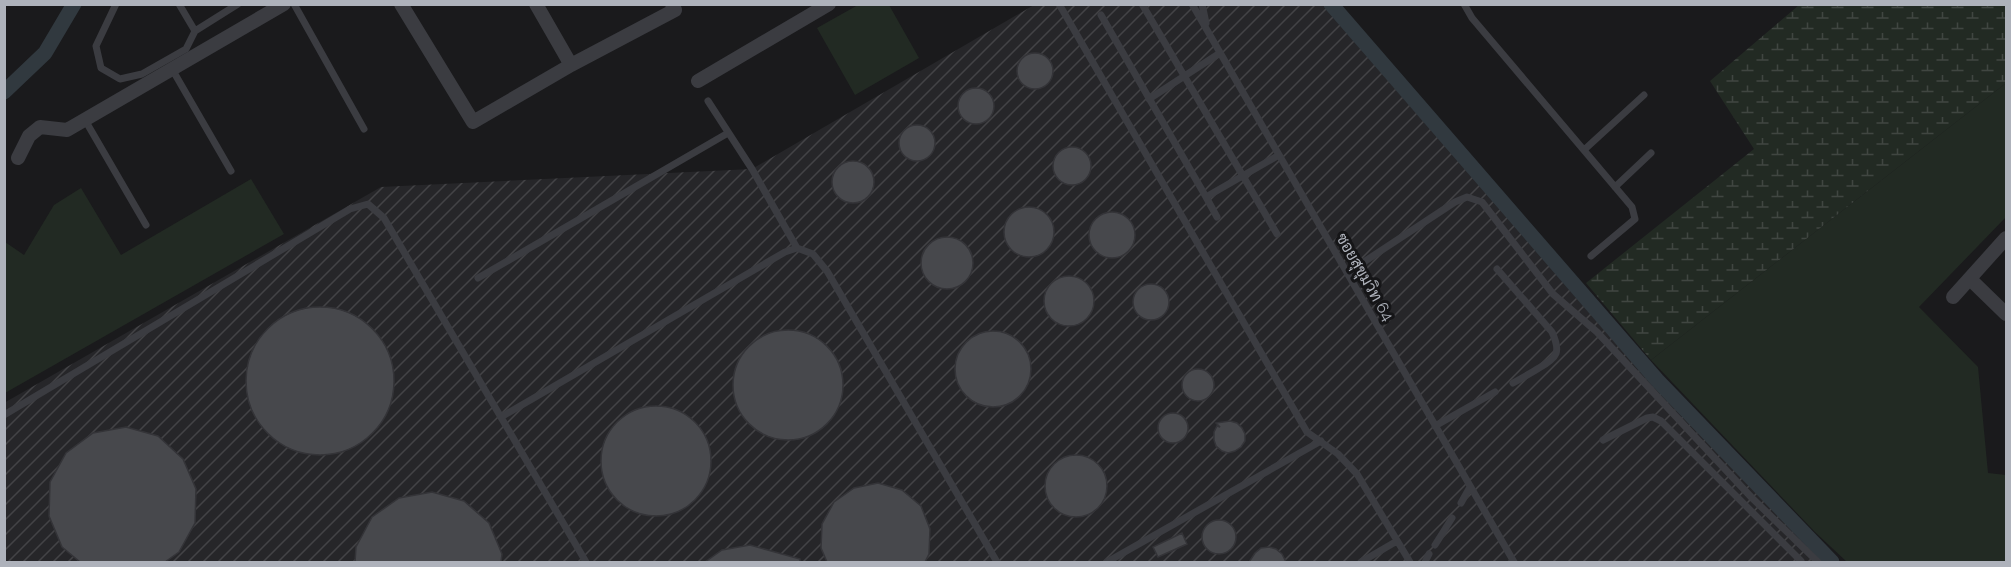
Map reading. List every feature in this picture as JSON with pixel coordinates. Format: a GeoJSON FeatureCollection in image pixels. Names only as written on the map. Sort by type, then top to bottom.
{"type":"FeatureCollection","features":[{"type":"Feature","properties":{"kind":"street"},"geometry":{"type":"LineString","coordinates":[[18,158],[29,136],[40,127],[67,130],[284,4]]}},
{"type":"Feature","properties":{"kind":"street"},"geometry":{"type":"LineString","coordinates":[[401,4],[472,122],[677,6]]}},
{"type":"Feature","properties":{"kind":"street"},"geometry":{"type":"LineString","coordinates":[[536,4],[572,65]]}},
{"type":"Feature","properties":{"kind":"street"},"geometry":{"type":"LineString","coordinates":[[698,81],[814,8],[830,4]]}},
{"type":"Feature","properties":{"kind":"street"},"geometry":{"type":"LineString","coordinates":[[1953,297],[2007,238]]}},
{"type":"Feature","properties":{"kind":"street"},"geometry":{"type":"LineString","coordinates":[[1970,279],[2007,314]]}},
{"type":"Feature","properties":{"kind":"lane"},"geometry":{"type":"LineString","coordinates":[[116,4],[96,46],[101,68],[120,78],[142,74],[186,49],[195,31],[238,4]]}},
{"type":"Feature","properties":{"kind":"lane"},"geometry":{"type":"LineString","coordinates":[[179,4],[195,31]]}},
{"type":"Feature","properties":{"kind":"lane"},"geometry":{"type":"LineString","coordinates":[[294,4],[364,129]]}},
{"type":"Feature","properties":{"kind":"lane"},"geometry":{"type":"LineString","coordinates":[[1059,4],[1307,432],[1338,454],[1357,474],[1410,562]]}},
{"type":"Feature","properties":{"kind":"lane"},"geometry":{"type":"LineString","coordinates":[[1142,4],[1277,234]]}},
{"type":"Feature","properties":{"kind":"lane","name":"ซอยสุขุมวิท 64"},"geometry":{"type":"LineString","coordinates":[[1192,4],[1514,562]]}},
{"type":"Feature","properties":{"kind":"lane"},"geometry":{"type":"LineString","coordinates":[[1202,4],[1208,31]]}},
{"type":"Feature","properties":{"kind":"lane"},"geometry":{"type":"LineString","coordinates":[[1464,4],[1472,18],[1632,207],[1635,219],[1591,256]]}},
{"type":"Feature","properties":{"kind":"lane"},"geometry":{"type":"LineString","coordinates":[[1101,15],[1217,216]]}},
{"type":"Feature","properties":{"kind":"lane"},"geometry":{"type":"LineString","coordinates":[[1149,99],[1220,53]]}},
{"type":"Feature","properties":{"kind":"lane"},"geometry":{"type":"LineString","coordinates":[[172,69],[231,171]]}},
{"type":"Feature","properties":{"kind":"lane"},"geometry":{"type":"LineString","coordinates":[[1584,150],[1644,95]]}},
{"type":"Feature","properties":{"kind":"lane"},"geometry":{"type":"LineString","coordinates":[[708,100],[797,248],[813,255],[827,271],[997,562]]}},
{"type":"Feature","properties":{"kind":"lane"},"geometry":{"type":"LineString","coordinates":[[85,120],[146,225]]}},
{"type":"Feature","properties":{"kind":"lane"},"geometry":{"type":"LineString","coordinates":[[478,278],[728,133]]}},
{"type":"Feature","properties":{"kind":"lane"},"geometry":{"type":"LineString","coordinates":[[1615,187],[1651,153]]}},
{"type":"Feature","properties":{"kind":"lane"},"geometry":{"type":"LineString","coordinates":[[1206,197],[1279,155]]}},
{"type":"Feature","properties":{"kind":"lane"},"geometry":{"type":"LineString","coordinates":[[1347,273],[1455,202],[1467,197],[1482,202],[1553,294],[1597,332],[1752,498],[1818,562]]}},
{"type":"Feature","properties":{"kind":"lane"},"geometry":{"type":"LineString","coordinates":[[4,415],[350,209],[368,204],[384,218],[586,562]]}},
{"type":"Feature","properties":{"kind":"lane"},"geometry":{"type":"LineString","coordinates":[[501,417],[785,252],[797,248]]}},
{"type":"Feature","properties":{"kind":"lane"},"geometry":{"type":"LineString","coordinates":[[1497,269],[1552,332],[1557,343],[1557,353],[1553,360],[1513,382]]}},
{"type":"Feature","properties":{"kind":"lane"},"geometry":{"type":"LineString","coordinates":[[1435,426],[1495,392]]}},
{"type":"Feature","properties":{"kind":"lane"},"geometry":{"type":"LineString","coordinates":[[1604,440],[1647,418],[1653,417],[1661,421],[1801,562]]}},
{"type":"Feature","properties":{"kind":"lane"},"geometry":{"type":"LineString","coordinates":[[1107,562],[1321,441]]}},
{"type":"Feature","properties":{"kind":"lane"},"geometry":{"type":"LineString","coordinates":[[1461,503],[1470,488]]}},
{"type":"Feature","properties":{"kind":"lane"},"geometry":{"type":"LineString","coordinates":[[1435,546],[1452,518]]}},
{"type":"Feature","properties":{"kind":"lane"},"geometry":{"type":"LineString","coordinates":[[1361,562],[1397,541]]}},
{"type":"Feature","properties":{"kind":"lane"},"geometry":{"type":"LineString","coordinates":[[1425,562],[1429,554]]}},
{"type":"Feature","properties":{"kind":"shaded area"},"geometry":{"type":"Polygon","coordinates":[[[1034,5],[1326,5],[1578,300],[1773,505],[1833,562],[5,562],[4,403],[381,187],[752,169],[1034,5]]]}},
{"type":"Feature","properties":{"kind":"green space"},"geometry":{"type":"Polygon","coordinates":[[[858,5],[889,5],[919,58],[855,95],[817,28],[858,5]]]}},
{"type":"Feature","properties":{"kind":"green space"},"geometry":{"type":"Polygon","coordinates":[[[1799,5],[2006,5],[2006,83],[1651,360],[1586,283],[1754,149],[1710,81],[1799,5]]]}},
{"type":"Feature","properties":{"kind":"green space"},"geometry":{"type":"Polygon","coordinates":[[[2006,83],[2006,217],[1919,307],[1978,367],[1988,473],[2006,475],[2006,562],[1847,562],[1815,532],[1651,360],[2006,83]]]}},
{"type":"Feature","properties":{"kind":"green space"},"geometry":{"type":"Polygon","coordinates":[[[251,179],[284,234],[5,393],[5,242],[24,255],[54,205],[81,188],[121,255],[251,179]]]}},
{"type":"Feature","properties":{"kind":"building"},"geometry":{"type":"Polygon","coordinates":[[[1035,53],[1048,58],[1053,71],[1048,84],[1035,89],[1022,84],[1017,71],[1022,58],[1035,53]]]}},
{"type":"Feature","properties":{"kind":"building"},"geometry":{"type":"Polygon","coordinates":[[[976,88],[989,93],[994,106],[989,119],[976,124],[963,119],[958,106],[963,93],[976,88]]]}},
{"type":"Feature","properties":{"kind":"building"},"geometry":{"type":"Polygon","coordinates":[[[917,125],[930,130],[935,143],[930,156],[917,161],[904,156],[899,143],[904,130],[917,125]]]}},
{"type":"Feature","properties":{"kind":"building"},"geometry":{"type":"Polygon","coordinates":[[[1072,147],[1086,152],[1091,166],[1086,180],[1072,185],[1058,180],[1053,166],[1058,152],[1072,147]]]}},
{"type":"Feature","properties":{"kind":"building"},"geometry":{"type":"Polygon","coordinates":[[[853,161],[861,162],[868,167],[873,174],[873,190],[868,197],[861,202],[853,203],[845,202],[838,197],[833,190],[832,182],[833,174],[838,167],[845,162],[853,161]]]}},
{"type":"Feature","properties":{"kind":"building"},"geometry":{"type":"Polygon","coordinates":[[[1029,207],[1038,209],[1049,218],[1054,232],[1052,241],[1043,252],[1029,257],[1020,255],[1009,246],[1004,232],[1006,223],[1015,212],[1029,207]]]}},
{"type":"Feature","properties":{"kind":"building"},"geometry":{"type":"Polygon","coordinates":[[[1112,212],[1128,219],[1135,235],[1128,251],[1112,258],[1096,251],[1089,235],[1096,219],[1112,212]]]}},
{"type":"Feature","properties":{"kind":"building"},"geometry":{"type":"Polygon","coordinates":[[[942,237],[952,237],[966,244],[973,263],[966,282],[952,289],[942,289],[932,285],[925,278],[921,268],[921,258],[925,248],[932,241],[942,237]]]}},
{"type":"Feature","properties":{"kind":"building"},"geometry":{"type":"Polygon","coordinates":[[[1069,276],[1078,278],[1089,287],[1094,301],[1092,310],[1083,321],[1069,326],[1060,324],[1049,315],[1044,301],[1046,292],[1055,281],[1069,276]]]}},
{"type":"Feature","properties":{"kind":"building"},"geometry":{"type":"Polygon","coordinates":[[[1151,284],[1164,289],[1169,302],[1164,315],[1151,320],[1138,315],[1133,302],[1138,289],[1151,284]]]}},
{"type":"Feature","properties":{"kind":"building"},"geometry":{"type":"Polygon","coordinates":[[[320,307],[348,313],[372,329],[388,353],[394,381],[388,409],[372,433],[348,449],[320,455],[292,449],[268,433],[252,409],[246,381],[252,353],[268,329],[292,313],[320,307]]]}},
{"type":"Feature","properties":{"kind":"building"},"geometry":{"type":"Polygon","coordinates":[[[788,330],[809,335],[827,346],[838,364],[843,385],[838,406],[827,424],[809,435],[788,440],[767,435],[749,424],[738,406],[733,385],[738,364],[749,346],[767,335],[788,330]]]}},
{"type":"Feature","properties":{"kind":"building"},"geometry":{"type":"Polygon","coordinates":[[[993,331],[1008,334],[1020,342],[1028,354],[1031,369],[1028,384],[1020,396],[1008,404],[993,407],[978,404],[966,396],[958,384],[955,369],[958,354],[966,342],[978,334],[993,331]]]}},
{"type":"Feature","properties":{"kind":"building"},"geometry":{"type":"Polygon","coordinates":[[[1198,369],[1209,374],[1214,385],[1209,396],[1198,401],[1187,396],[1182,385],[1187,374],[1198,369]]]}},
{"type":"Feature","properties":{"kind":"building"},"geometry":{"type":"Polygon","coordinates":[[[656,406],[677,411],[695,422],[706,440],[711,461],[706,482],[695,500],[677,511],[656,516],[635,511],[617,500],[606,482],[601,461],[606,440],[617,422],[635,411],[656,406]]]}},
{"type":"Feature","properties":{"kind":"building"},"geometry":{"type":"Polygon","coordinates":[[[1173,413],[1183,418],[1188,428],[1183,438],[1173,443],[1163,438],[1158,428],[1163,418],[1173,413]]]}},
{"type":"Feature","properties":{"kind":"building"},"geometry":{"type":"Polygon","coordinates":[[[1230,421],[1242,428],[1245,441],[1241,447],[1228,453],[1216,446],[1214,432],[1217,426],[1220,427],[1216,423],[1230,421]]]}},
{"type":"Feature","properties":{"kind":"building"},"geometry":{"type":"Polygon","coordinates":[[[126,427],[158,436],[183,459],[196,489],[195,523],[179,552],[165,562],[80,562],[62,547],[49,516],[50,482],[66,453],[93,433],[126,427]]]}},
{"type":"Feature","properties":{"kind":"building"},"geometry":{"type":"Polygon","coordinates":[[[1076,455],[1093,460],[1098,464],[1102,469],[1107,486],[1102,503],[1098,508],[1093,512],[1076,517],[1059,512],[1054,508],[1050,503],[1045,486],[1050,469],[1054,464],[1059,460],[1076,455]]]}},
{"type":"Feature","properties":{"kind":"building"},"geometry":{"type":"Polygon","coordinates":[[[878,483],[902,490],[921,506],[930,529],[929,554],[925,562],[827,562],[821,548],[822,524],[834,502],[854,488],[878,483]]]}},
{"type":"Feature","properties":{"kind":"building"},"geometry":{"type":"Polygon","coordinates":[[[432,492],[464,501],[489,523],[502,554],[501,562],[355,562],[356,547],[372,517],[399,498],[432,492]]]}},
{"type":"Feature","properties":{"kind":"building"},"geometry":{"type":"Polygon","coordinates":[[[1219,520],[1231,525],[1236,537],[1231,549],[1219,554],[1207,549],[1202,537],[1207,525],[1219,520]]]}},
{"type":"Feature","properties":{"kind":"building"},"geometry":{"type":"Polygon","coordinates":[[[1182,533],[1187,544],[1158,557],[1153,547],[1182,533]]]}},
{"type":"Feature","properties":{"kind":"building"},"geometry":{"type":"Polygon","coordinates":[[[750,545],[800,559],[800,562],[705,562],[722,550],[750,545]]]}},
{"type":"Feature","properties":{"kind":"building"},"geometry":{"type":"Polygon","coordinates":[[[1269,547],[1282,554],[1286,562],[1249,562],[1261,548],[1269,547]]]}},
{"type":"Feature","properties":{"kind":"waterway"},"geometry":{"type":"LineString","coordinates":[[4,92],[45,53],[74,4]]}},
{"type":"Feature","properties":{"kind":"waterway"},"geometry":{"type":"LineString","coordinates":[[1331,4],[1657,380],[1832,562]]}}]}
